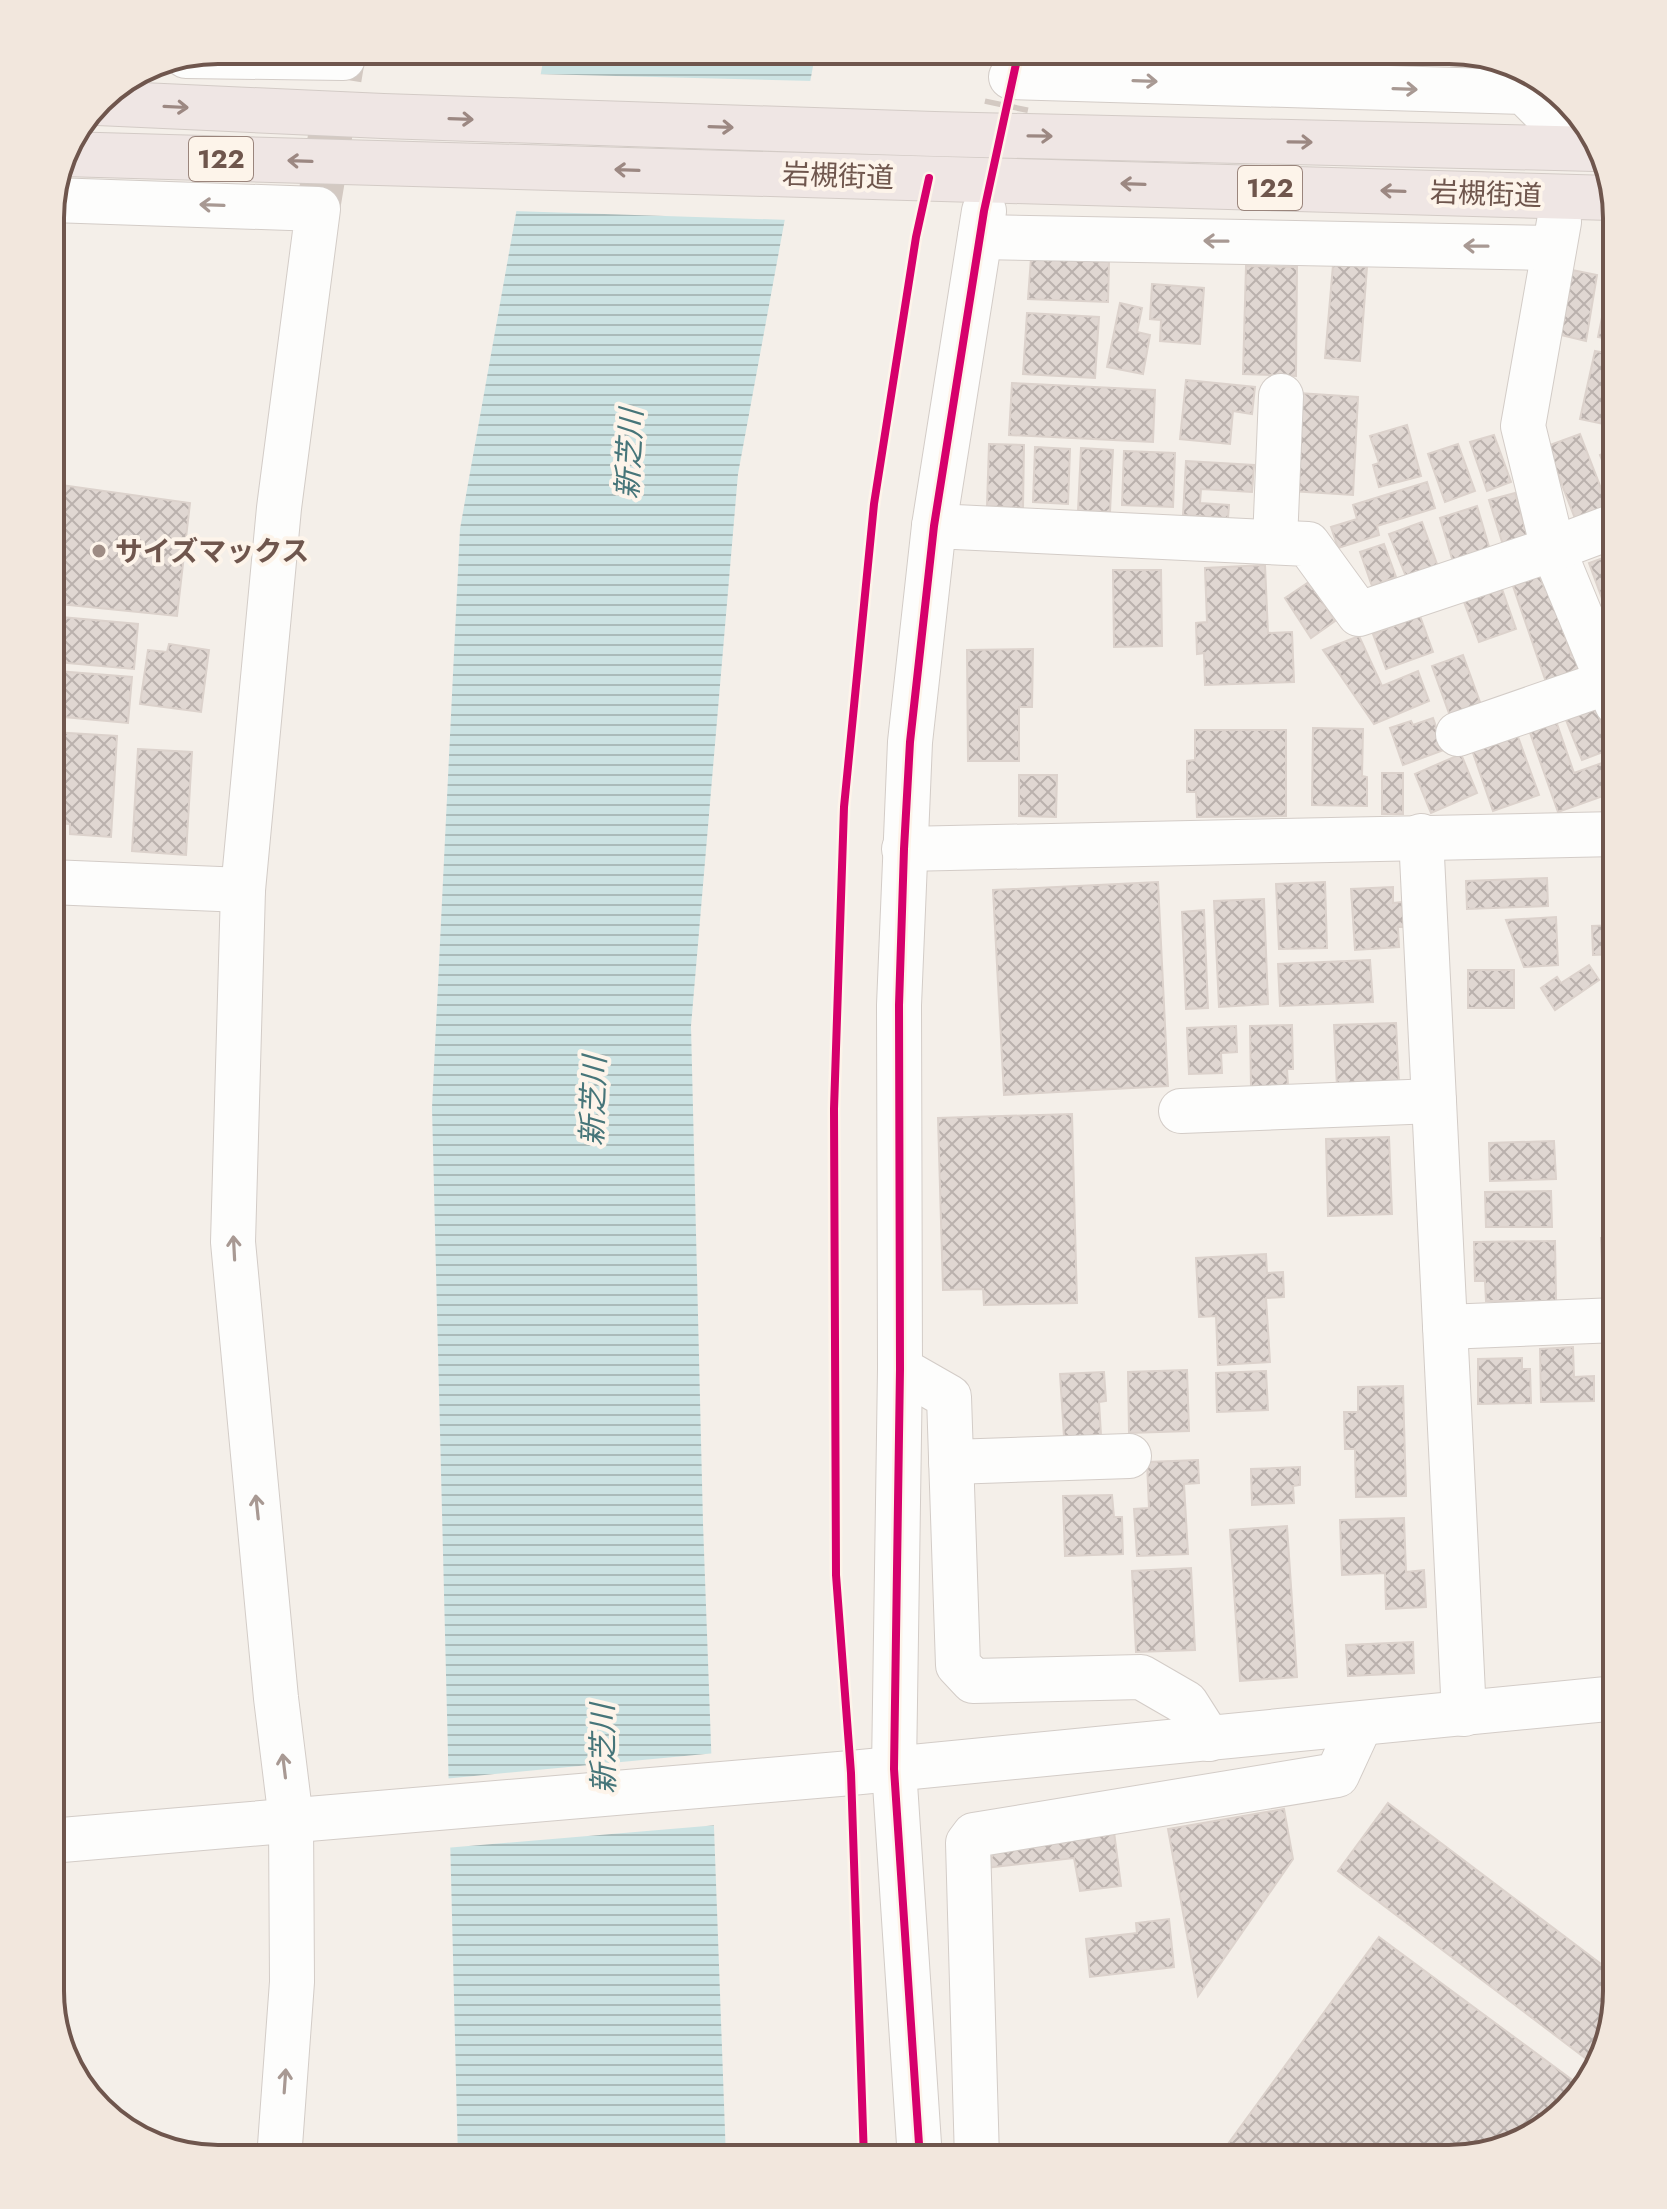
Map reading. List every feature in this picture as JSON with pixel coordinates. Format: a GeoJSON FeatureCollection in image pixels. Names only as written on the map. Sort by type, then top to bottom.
{"type":"FeatureCollection","features":[{"type":"Feature","properties":{"kind":"highway","name":"岩槻街道"},"geometry":{"type":"LineString","coordinates":[[114,104],[934,134],[1586,149]]}},
{"type":"Feature","properties":{"kind":"highway","name":"岩槻街道"},"geometry":{"type":"LineString","coordinates":[[78,154],[1602,198]]}},
{"type":"Feature","properties":{"kind":"street"},"geometry":{"type":"LineString","coordinates":[[1012,77],[1518,81]]}},
{"type":"Feature","properties":{"kind":"street"},"geometry":{"type":"LineString","coordinates":[[1532,88],[1584,145]]}},
{"type":"Feature","properties":{"kind":"street"},"geometry":{"type":"LineString","coordinates":[[1564,196],[1523,426],[1553,549],[1603,671]]}},
{"type":"Feature","properties":{"kind":"street"},"geometry":{"type":"LineString","coordinates":[[65,200],[318,209],[279,508],[243,890],[233,1242],[276,1698],[306,1818],[280,2145]]}},
{"type":"Feature","properties":{"kind":"street"},"geometry":{"type":"LineString","coordinates":[[919,2145],[894,1769],[900,1369],[898,1101],[904,849],[910,742],[934,526],[982,224],[1554,248]]}},
{"type":"Feature","properties":{"kind":"street"},"geometry":{"type":"LineString","coordinates":[[1275,541],[1281,396]]}},
{"type":"Feature","properties":{"kind":"street"},"geometry":{"type":"LineString","coordinates":[[934,526],[1308,544],[1359,614],[1603,530]]}},
{"type":"Feature","properties":{"kind":"street"},"geometry":{"type":"LineString","coordinates":[[1458,734],[1603,695]]}},
{"type":"Feature","properties":{"kind":"street"},"geometry":{"type":"LineString","coordinates":[[904,849],[1603,834]]}},
{"type":"Feature","properties":{"kind":"street"},"geometry":{"type":"LineString","coordinates":[[1421,836],[1464,1714]]}},
{"type":"Feature","properties":{"kind":"street"},"geometry":{"type":"LineString","coordinates":[[64,883],[243,890]]}},
{"type":"Feature","properties":{"kind":"street"},"geometry":{"type":"LineString","coordinates":[[1181,1111],[1434,1101]]}},
{"type":"Feature","properties":{"kind":"street"},"geometry":{"type":"LineString","coordinates":[[1445,1327],[1603,1321]]}},
{"type":"Feature","properties":{"kind":"street"},"geometry":{"type":"LineString","coordinates":[[900,1369],[949,1397],[958,1665],[973,1681],[1141,1677],[1186,1703],[1209,1739]]}},
{"type":"Feature","properties":{"kind":"street"},"geometry":{"type":"LineString","coordinates":[[951,1462],[1129,1456]]}},
{"type":"Feature","properties":{"kind":"street"},"geometry":{"type":"LineString","coordinates":[[64,1840],[851,1773],[1603,1699]]}},
{"type":"Feature","properties":{"kind":"street"},"geometry":{"type":"LineString","coordinates":[[977,2145],[968,1843],[974,1835],[1337,1775],[1360,1725]]}},
{"type":"Feature","properties":{"kind":"water","name":"新芝川"},"geometry":{"type":"Polygon","coordinates":[[[543,64],[813,64],[738,474],[691,1026],[703,1523],[725,2145],[458,2145],[432,1108],[460,529],[543,64]]]}},
{"type":"Feature","properties":{"kind":"pier"},"geometry":{"type":"Polygon","coordinates":[[[537,74],[814,81],[789,220],[513,211],[537,74]]]}},
{"type":"Feature","properties":{"kind":"pier"},"geometry":{"type":"Polygon","coordinates":[[[716,1753],[718,1825],[445,1848],[443,1779],[716,1753]]]}},
{"type":"Feature","properties":{"kind":"building"},"geometry":{"type":"Polygon","coordinates":[[[1350,64],[1390,64],[1389,71],[1350,64]]]}},
{"type":"Feature","properties":{"kind":"building"},"geometry":{"type":"Polygon","coordinates":[[[1031,258],[1109,262],[1108,302],[1028,299],[1031,258]]]}},
{"type":"Feature","properties":{"kind":"building"},"geometry":{"type":"Polygon","coordinates":[[[1333,265],[1367,267],[1360,361],[1325,358],[1333,265]]]}},
{"type":"Feature","properties":{"kind":"building"},"geometry":{"type":"Polygon","coordinates":[[[1246,266],[1297,267],[1296,376],[1243,374],[1246,266]]]}},
{"type":"Feature","properties":{"kind":"building"},"geometry":{"type":"Polygon","coordinates":[[[1572,270],[1597,275],[1586,341],[1561,335],[1572,270]]]}},
{"type":"Feature","properties":{"kind":"building"},"geometry":{"type":"Polygon","coordinates":[[[1152,284],[1204,288],[1200,344],[1160,341],[1161,320],[1150,319],[1152,284]]]}},
{"type":"Feature","properties":{"kind":"building"},"geometry":{"type":"Polygon","coordinates":[[[1120,303],[1142,308],[1137,332],[1150,335],[1143,374],[1107,367],[1120,303]]]}},
{"type":"Feature","properties":{"kind":"building"},"geometry":{"type":"Polygon","coordinates":[[[1027,313],[1099,317],[1095,378],[1023,374],[1027,313]]]}},
{"type":"Feature","properties":{"kind":"building"},"geometry":{"type":"Polygon","coordinates":[[[1603,313],[1603,338],[1598,337],[1603,313]]]}},
{"type":"Feature","properties":{"kind":"building"},"geometry":{"type":"Polygon","coordinates":[[[1595,351],[1603,352],[1603,424],[1580,419],[1595,351]]]}},
{"type":"Feature","properties":{"kind":"building"},"geometry":{"type":"Polygon","coordinates":[[[1186,380],[1255,387],[1252,414],[1233,411],[1230,444],[1180,439],[1186,380]]]}},
{"type":"Feature","properties":{"kind":"building"},"geometry":{"type":"Polygon","coordinates":[[[1012,383],[1155,390],[1153,442],[1009,435],[1012,383]]]}},
{"type":"Feature","properties":{"kind":"building"},"geometry":{"type":"Polygon","coordinates":[[[1298,393],[1358,397],[1353,495],[1291,491],[1298,393]]]}},
{"type":"Feature","properties":{"kind":"building"},"geometry":{"type":"Polygon","coordinates":[[[1407,425],[1421,476],[1379,487],[1373,465],[1379,463],[1370,436],[1407,425]]]}},
{"type":"Feature","properties":{"kind":"building"},"geometry":{"type":"Polygon","coordinates":[[[1580,434],[1603,493],[1603,511],[1576,521],[1547,446],[1580,434]]]}},
{"type":"Feature","properties":{"kind":"building"},"geometry":{"type":"Polygon","coordinates":[[[1494,435],[1511,482],[1487,491],[1470,442],[1494,435]]]}},
{"type":"Feature","properties":{"kind":"building"},"geometry":{"type":"Polygon","coordinates":[[[989,444],[1024,445],[1023,508],[987,506],[989,444]]]}},
{"type":"Feature","properties":{"kind":"building"},"geometry":{"type":"Polygon","coordinates":[[[1458,444],[1475,491],[1445,502],[1428,454],[1458,444]]]}},
{"type":"Feature","properties":{"kind":"building"},"geometry":{"type":"Polygon","coordinates":[[[1035,447],[1070,449],[1068,504],[1033,502],[1035,447]]]}},
{"type":"Feature","properties":{"kind":"building"},"geometry":{"type":"Polygon","coordinates":[[[1081,448],[1113,450],[1110,512],[1078,511],[1081,448]]]}},
{"type":"Feature","properties":{"kind":"building"},"geometry":{"type":"Polygon","coordinates":[[[1124,451],[1175,453],[1173,507],[1122,505],[1124,451]]]}},
{"type":"Feature","properties":{"kind":"building"},"geometry":{"type":"Polygon","coordinates":[[[1186,461],[1254,465],[1252,492],[1201,489],[1200,503],[1229,505],[1228,518],[1183,515],[1186,461]]]}},
{"type":"Feature","properties":{"kind":"building"},"geometry":{"type":"Polygon","coordinates":[[[1427,482],[1435,508],[1377,526],[1379,535],[1338,548],[1331,527],[1357,519],[1353,505],[1427,482]]]}},
{"type":"Feature","properties":{"kind":"building"},"geometry":{"type":"Polygon","coordinates":[[[64,485],[190,503],[177,616],[64,604],[64,485]]]}},
{"type":"Feature","properties":{"kind":"building"},"geometry":{"type":"Polygon","coordinates":[[[1515,493],[1528,538],[1503,545],[1489,500],[1515,493]]]}},
{"type":"Feature","properties":{"kind":"building"},"geometry":{"type":"Polygon","coordinates":[[[1477,506],[1490,550],[1453,562],[1440,518],[1477,506]]]}},
{"type":"Feature","properties":{"kind":"building"},"geometry":{"type":"Polygon","coordinates":[[[1422,522],[1438,567],[1407,579],[1389,534],[1422,522]]]}},
{"type":"Feature","properties":{"kind":"building"},"geometry":{"type":"Polygon","coordinates":[[[1384,544],[1396,577],[1372,586],[1360,552],[1384,544]]]}},
{"type":"Feature","properties":{"kind":"building"},"geometry":{"type":"Polygon","coordinates":[[[1603,558],[1603,601],[1589,563],[1603,558]]]}},
{"type":"Feature","properties":{"kind":"building"},"geometry":{"type":"Polygon","coordinates":[[[1265,565],[1268,633],[1292,632],[1294,682],[1205,685],[1204,653],[1197,654],[1196,623],[1207,622],[1205,568],[1265,565]]]}},
{"type":"Feature","properties":{"kind":"building"},"geometry":{"type":"Polygon","coordinates":[[[1113,570],[1161,570],[1162,646],[1114,647],[1113,570]]]}},
{"type":"Feature","properties":{"kind":"building"},"geometry":{"type":"Polygon","coordinates":[[[1540,576],[1545,590],[1550,588],[1571,655],[1575,654],[1581,670],[1546,682],[1513,586],[1540,576]]]}},
{"type":"Feature","properties":{"kind":"building"},"geometry":{"type":"Polygon","coordinates":[[[1309,582],[1335,621],[1311,638],[1285,598],[1309,582]]]}},
{"type":"Feature","properties":{"kind":"building"},"geometry":{"type":"Polygon","coordinates":[[[1502,589],[1516,629],[1479,642],[1464,602],[1502,589]]]}},
{"type":"Feature","properties":{"kind":"building"},"geometry":{"type":"Polygon","coordinates":[[[1420,616],[1433,652],[1386,669],[1373,634],[1420,616]]]}},
{"type":"Feature","properties":{"kind":"building"},"geometry":{"type":"Polygon","coordinates":[[[64,617],[138,624],[134,669],[64,663],[64,617]]]}},
{"type":"Feature","properties":{"kind":"building"},"geometry":{"type":"Polygon","coordinates":[[[1359,636],[1382,686],[1418,671],[1429,701],[1374,724],[1323,650],[1359,636]]]}},
{"type":"Feature","properties":{"kind":"building"},"geometry":{"type":"Polygon","coordinates":[[[169,644],[209,650],[201,712],[140,704],[148,650],[167,652],[169,644]]]}},
{"type":"Feature","properties":{"kind":"building"},"geometry":{"type":"Polygon","coordinates":[[[1033,649],[1032,707],[1019,707],[1019,761],[968,761],[967,650],[1033,649]]]}},
{"type":"Feature","properties":{"kind":"building"},"geometry":{"type":"Polygon","coordinates":[[[1463,655],[1481,705],[1450,716],[1432,666],[1463,655]]]}},
{"type":"Feature","properties":{"kind":"building"},"geometry":{"type":"Polygon","coordinates":[[[64,672],[132,677],[128,723],[64,717],[64,672]]]}},
{"type":"Feature","properties":{"kind":"building"},"geometry":{"type":"Polygon","coordinates":[[[1596,709],[1603,728],[1603,752],[1582,760],[1566,720],[1596,709]]]}},
{"type":"Feature","properties":{"kind":"building"},"geometry":{"type":"Polygon","coordinates":[[[1433,718],[1444,750],[1403,765],[1390,728],[1433,718]]]}},
{"type":"Feature","properties":{"kind":"building"},"geometry":{"type":"Polygon","coordinates":[[[1556,721],[1574,773],[1603,763],[1603,796],[1558,812],[1529,730],[1556,721]]]}},
{"type":"Feature","properties":{"kind":"building"},"geometry":{"type":"Polygon","coordinates":[[[1313,728],[1363,729],[1362,776],[1367,777],[1367,806],[1312,805],[1313,728]]]}},
{"type":"Feature","properties":{"kind":"building"},"geometry":{"type":"Polygon","coordinates":[[[1195,730],[1286,730],[1286,816],[1197,817],[1196,792],[1187,792],[1187,761],[1195,760],[1195,730]]]}},
{"type":"Feature","properties":{"kind":"building"},"geometry":{"type":"Polygon","coordinates":[[[64,733],[117,736],[111,837],[70,834],[70,824],[64,824],[64,733]]]}},
{"type":"Feature","properties":{"kind":"building"},"geometry":{"type":"Polygon","coordinates":[[[1517,734],[1539,795],[1493,811],[1472,750],[1517,734]]]}},
{"type":"Feature","properties":{"kind":"building"},"geometry":{"type":"Polygon","coordinates":[[[138,749],[192,752],[186,855],[132,851],[138,749]]]}},
{"type":"Feature","properties":{"kind":"building"},"geometry":{"type":"Polygon","coordinates":[[[1461,754],[1477,793],[1431,813],[1415,774],[1461,754]]]}},
{"type":"Feature","properties":{"kind":"building"},"geometry":{"type":"Polygon","coordinates":[[[1382,773],[1403,773],[1403,814],[1382,814],[1382,773]]]}},
{"type":"Feature","properties":{"kind":"building"},"geometry":{"type":"Polygon","coordinates":[[[1019,775],[1057,775],[1056,817],[1019,816],[1019,775]]]}},
{"type":"Feature","properties":{"kind":"building"},"geometry":{"type":"Polygon","coordinates":[[[1547,878],[1548,906],[1467,909],[1466,881],[1547,878]]]}},
{"type":"Feature","properties":{"kind":"building"},"geometry":{"type":"Polygon","coordinates":[[[1158,882],[1168,1086],[1004,1095],[993,890],[1158,882]]]}},
{"type":"Feature","properties":{"kind":"building"},"geometry":{"type":"Polygon","coordinates":[[[1325,882],[1327,948],[1279,949],[1276,884],[1325,882]]]}},
{"type":"Feature","properties":{"kind":"building"},"geometry":{"type":"Polygon","coordinates":[[[1393,887],[1393,903],[1402,902],[1404,927],[1398,927],[1399,947],[1355,950],[1351,889],[1393,887]]]}},
{"type":"Feature","properties":{"kind":"building"},"geometry":{"type":"Polygon","coordinates":[[[1264,899],[1268,1004],[1219,1007],[1214,901],[1264,899]]]}},
{"type":"Feature","properties":{"kind":"building"},"geometry":{"type":"Polygon","coordinates":[[[1204,910],[1208,1008],[1186,1009],[1182,912],[1204,910]]]}},
{"type":"Feature","properties":{"kind":"building"},"geometry":{"type":"Polygon","coordinates":[[[1556,917],[1558,965],[1524,967],[1506,920],[1556,917]]]}},
{"type":"Feature","properties":{"kind":"building"},"geometry":{"type":"Polygon","coordinates":[[[1592,926],[1603,926],[1603,955],[1593,955],[1592,926]]]}},
{"type":"Feature","properties":{"kind":"building"},"geometry":{"type":"Polygon","coordinates":[[[1370,960],[1373,1002],[1280,1006],[1278,964],[1370,960]]]}},
{"type":"Feature","properties":{"kind":"building"},"geometry":{"type":"Polygon","coordinates":[[[1589,965],[1599,980],[1555,1010],[1541,988],[1557,977],[1561,983],[1589,965]]]}},
{"type":"Feature","properties":{"kind":"building"},"geometry":{"type":"Polygon","coordinates":[[[1468,970],[1514,970],[1514,1008],[1468,1008],[1468,970]]]}},
{"type":"Feature","properties":{"kind":"building"},"geometry":{"type":"Polygon","coordinates":[[[1396,1023],[1399,1085],[1337,1087],[1334,1025],[1396,1023]]]}},
{"type":"Feature","properties":{"kind":"building"},"geometry":{"type":"Polygon","coordinates":[[[1292,1025],[1293,1069],[1287,1069],[1288,1086],[1251,1087],[1250,1026],[1292,1025]]]}},
{"type":"Feature","properties":{"kind":"building"},"geometry":{"type":"Polygon","coordinates":[[[1236,1026],[1237,1052],[1221,1053],[1222,1073],[1189,1074],[1187,1028],[1236,1026]]]}},
{"type":"Feature","properties":{"kind":"building"},"geometry":{"type":"Polygon","coordinates":[[[1072,1114],[1077,1303],[984,1305],[983,1289],[943,1290],[938,1118],[1072,1114]]]}},
{"type":"Feature","properties":{"kind":"building"},"geometry":{"type":"Polygon","coordinates":[[[1389,1137],[1392,1214],[1328,1216],[1326,1139],[1389,1137]]]}},
{"type":"Feature","properties":{"kind":"building"},"geometry":{"type":"Polygon","coordinates":[[[1554,1141],[1556,1179],[1490,1181],[1489,1143],[1554,1141]]]}},
{"type":"Feature","properties":{"kind":"building"},"geometry":{"type":"Polygon","coordinates":[[[1551,1191],[1552,1227],[1486,1227],[1485,1192],[1551,1191]]]}},
{"type":"Feature","properties":{"kind":"building"},"geometry":{"type":"Polygon","coordinates":[[[1601,1238],[1603,1238],[1603,1282],[1601,1238]]]}},
{"type":"Feature","properties":{"kind":"building"},"geometry":{"type":"Polygon","coordinates":[[[1555,1241],[1556,1301],[1486,1301],[1485,1281],[1475,1281],[1474,1242],[1555,1241]]]}},
{"type":"Feature","properties":{"kind":"building"},"geometry":{"type":"Polygon","coordinates":[[[1266,1254],[1267,1273],[1283,1272],[1284,1297],[1266,1298],[1270,1362],[1218,1365],[1216,1316],[1199,1317],[1196,1258],[1266,1254]]]}},
{"type":"Feature","properties":{"kind":"building"},"geometry":{"type":"Polygon","coordinates":[[[1573,1347],[1574,1377],[1594,1376],[1594,1401],[1541,1402],[1540,1349],[1573,1347]]]}},
{"type":"Feature","properties":{"kind":"building"},"geometry":{"type":"Polygon","coordinates":[[[1522,1358],[1522,1369],[1530,1369],[1531,1403],[1478,1404],[1478,1359],[1522,1358]]]}},
{"type":"Feature","properties":{"kind":"building"},"geometry":{"type":"Polygon","coordinates":[[[1187,1370],[1189,1431],[1129,1433],[1128,1372],[1187,1370]]]}},
{"type":"Feature","properties":{"kind":"building"},"geometry":{"type":"Polygon","coordinates":[[[1266,1371],[1268,1410],[1217,1412],[1216,1373],[1266,1371]]]}},
{"type":"Feature","properties":{"kind":"building"},"geometry":{"type":"Polygon","coordinates":[[[1104,1372],[1106,1401],[1099,1402],[1101,1435],[1064,1437],[1060,1374],[1104,1372]]]}},
{"type":"Feature","properties":{"kind":"building"},"geometry":{"type":"Polygon","coordinates":[[[1403,1386],[1406,1496],[1356,1497],[1355,1449],[1345,1449],[1344,1412],[1358,1412],[1358,1387],[1403,1386]]]}},
{"type":"Feature","properties":{"kind":"building"},"geometry":{"type":"Polygon","coordinates":[[[1198,1460],[1199,1483],[1184,1484],[1188,1554],[1137,1556],[1134,1509],[1149,1508],[1147,1462],[1198,1460]]]}},
{"type":"Feature","properties":{"kind":"building"},"geometry":{"type":"Polygon","coordinates":[[[1300,1467],[1300,1485],[1293,1486],[1294,1503],[1252,1505],[1251,1469],[1300,1467]]]}},
{"type":"Feature","properties":{"kind":"building"},"geometry":{"type":"Polygon","coordinates":[[[1112,1495],[1114,1517],[1122,1517],[1123,1554],[1065,1556],[1063,1496],[1112,1495]]]}},
{"type":"Feature","properties":{"kind":"building"},"geometry":{"type":"Polygon","coordinates":[[[1404,1518],[1406,1572],[1424,1570],[1426,1607],[1386,1609],[1385,1573],[1342,1575],[1340,1520],[1404,1518]]]}},
{"type":"Feature","properties":{"kind":"building"},"geometry":{"type":"Polygon","coordinates":[[[1287,1526],[1297,1677],[1240,1681],[1230,1530],[1287,1526]]]}},
{"type":"Feature","properties":{"kind":"building"},"geometry":{"type":"Polygon","coordinates":[[[1191,1568],[1195,1650],[1136,1652],[1132,1571],[1191,1568]]]}},
{"type":"Feature","properties":{"kind":"building"},"geometry":{"type":"Polygon","coordinates":[[[1413,1642],[1414,1673],[1348,1676],[1346,1645],[1413,1642]]]}},
{"type":"Feature","properties":{"kind":"building"},"geometry":{"type":"Polygon","coordinates":[[[1388,1803],[1603,1965],[1602,2011],[1587,2059],[1338,1871],[1388,1803]]]}},
{"type":"Feature","properties":{"kind":"building"},"geometry":{"type":"Polygon","coordinates":[[[1284,1809],[1293,1859],[1198,1996],[1168,1829],[1284,1809]]]}},
{"type":"Feature","properties":{"kind":"building"},"geometry":{"type":"Polygon","coordinates":[[[1114,1832],[1121,1886],[1080,1891],[1074,1858],[985,1868],[998,1847],[1114,1832]]]}},
{"type":"Feature","properties":{"kind":"building"},"geometry":{"type":"Polygon","coordinates":[[[1169,1919],[1174,1967],[1090,1977],[1086,1939],[1137,1933],[1136,1923],[1169,1919]]]}},
{"type":"Feature","properties":{"kind":"building"},"geometry":{"type":"Polygon","coordinates":[[[1379,1937],[1574,2081],[1551,2107],[1535,2119],[1499,2137],[1469,2144],[1227,2145],[1379,1937]]]}},
{"type":"Feature","properties":{"kind":"tunnel"},"geometry":{"type":"LineString","coordinates":[[318,209],[342,64]]}},
{"type":"Feature","properties":{"kind":"tunnel"},"geometry":{"type":"LineString","coordinates":[[992,173],[1007,103]]}},
{"type":"Feature","properties":{"kind":"cycle path"},"geometry":{"type":"LineString","coordinates":[[919,2145],[894,1769],[900,1369],[899,1005],[904,849],[910,742],[934,526],[984,211],[1016,64]]}},
{"type":"Feature","properties":{"kind":"cycle path"},"geometry":{"type":"LineString","coordinates":[[864,2145],[851,1773],[836,1575],[834,1109],[844,807],[874,504],[916,237],[929,178]]}},
{"type":"Feature","properties":{"kind":"place","name":"サイズマックス"},"geometry":{"type":"Point","coordinates":[99,551]}}]}
